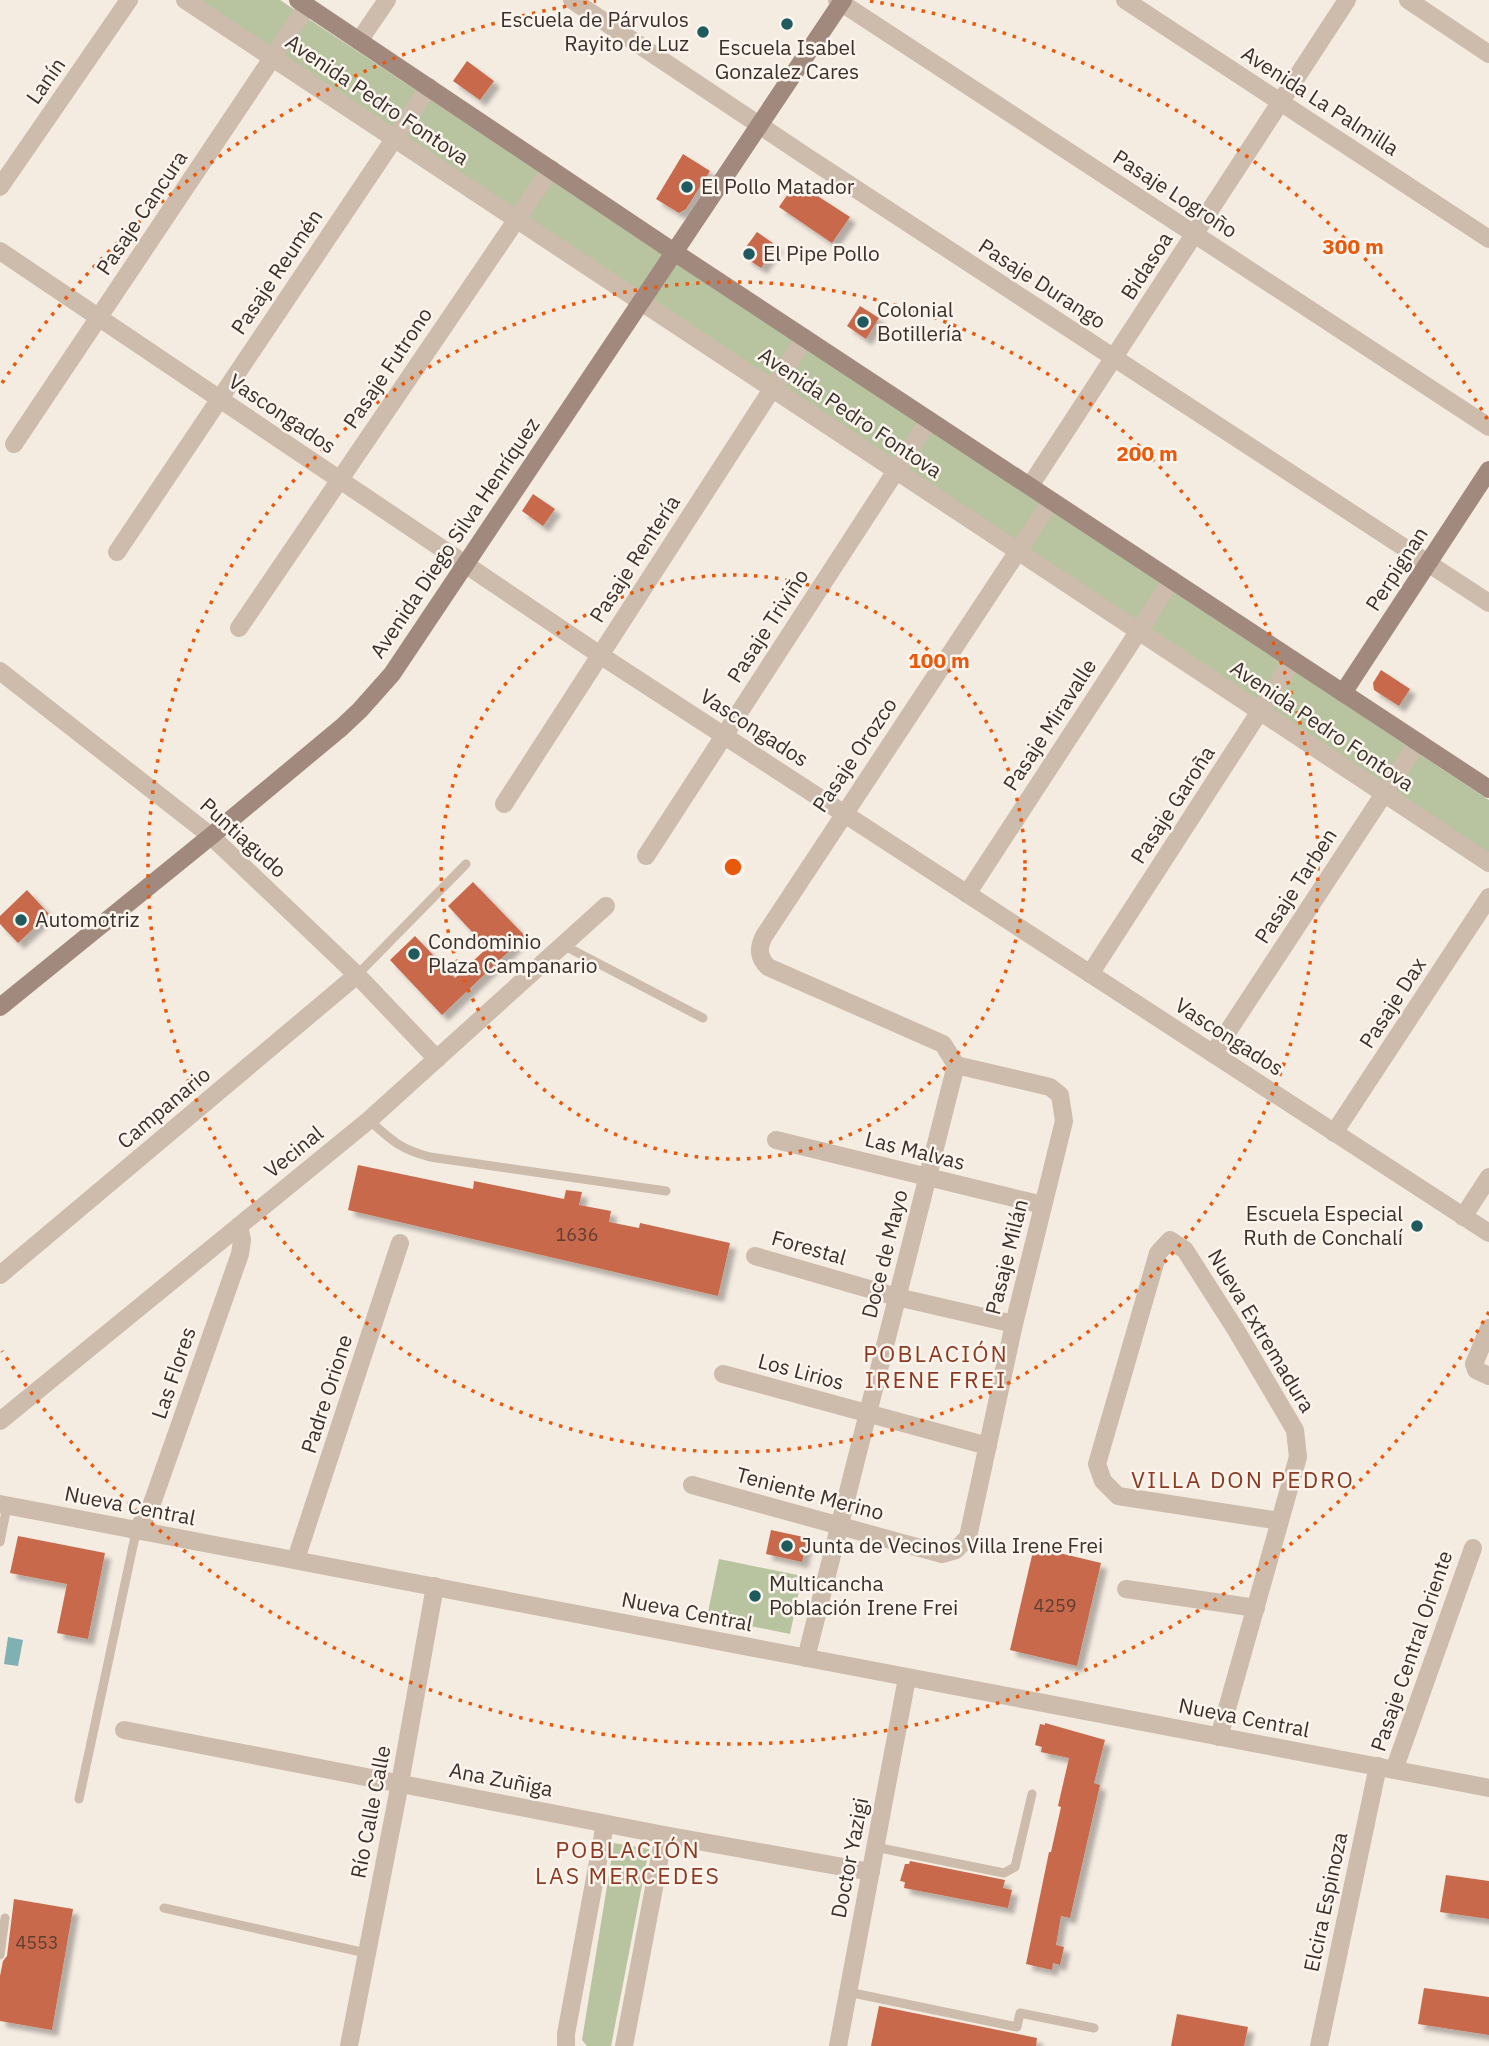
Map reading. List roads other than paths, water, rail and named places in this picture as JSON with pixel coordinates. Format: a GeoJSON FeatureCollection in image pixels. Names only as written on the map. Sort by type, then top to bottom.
{"type":"FeatureCollection","features":[{"type":"Feature","properties":{"kind":"main road","name":"Avenida Diego Silva Henríquez"},"geometry":{"type":"LineString","coordinates":[[0,1007],[211,836],[360,710],[392,674],[840,1]]}},
{"type":"Feature","properties":{"kind":"main road","name":"Avenida Pedro Fontova"},"geometry":{"type":"LineString","coordinates":[[303,3],[674,252],[1489,789]]}},
{"type":"Feature","properties":{"kind":"main road","name":"Perpignan"},"geometry":{"type":"LineString","coordinates":[[1343,693],[1489,470]]}},
{"type":"Feature","properties":{"kind":"street","name":"Lanín"},"geometry":{"type":"LineString","coordinates":[[0,187],[129,0]]}},
{"type":"Feature","properties":{"kind":"street","name":"Avenida Pedro Fontova"},"geometry":{"type":"LineString","coordinates":[[186,0],[1489,863]]}},
{"type":"Feature","properties":{"kind":"street"},"geometry":{"type":"LineString","coordinates":[[359,41],[387,0]]}},
{"type":"Feature","properties":{"kind":"street","name":"Pasaje Durango"},"geometry":{"type":"LineString","coordinates":[[572,0],[1489,603]]}},
{"type":"Feature","properties":{"kind":"street","name":"Avenida La Palmilla"},"geometry":{"type":"LineString","coordinates":[[1125,0],[1489,239]]}},
{"type":"Feature","properties":{"kind":"street","name":"Bidasoa"},"geometry":{"type":"LineString","coordinates":[[1030,486],[1347,0]]}},
{"type":"Feature","properties":{"kind":"street"},"geometry":{"type":"LineString","coordinates":[[1408,0],[1489,54]]}},
{"type":"Feature","properties":{"kind":"street","name":"Pasaje Logroño"},"geometry":{"type":"LineString","coordinates":[[840,1],[1489,427]]}},
{"type":"Feature","properties":{"kind":"street","name":"Pasaje Cancura"},"geometry":{"type":"LineString","coordinates":[[14,444],[273,58],[303,3]]}},
{"type":"Feature","properties":{"kind":"street","name":"Pasaje Reumén"},"geometry":{"type":"LineString","coordinates":[[117,552],[429,88]]}},
{"type":"Feature","properties":{"kind":"street","name":"Pasaje Futrono"},"geometry":{"type":"LineString","coordinates":[[239,628],[551,169]]}},
{"type":"Feature","properties":{"kind":"street","name":"Vascongados"},"geometry":{"type":"LineString","coordinates":[[0,251],[600,655],[1489,1233]]}},
{"type":"Feature","properties":{"kind":"street","name":"Pasaje Rentería"},"geometry":{"type":"LineString","coordinates":[[504,804],[805,338]]}},
{"type":"Feature","properties":{"kind":"street","name":"Pasaje Triviño"},"geometry":{"type":"LineString","coordinates":[[646,856],[929,420]]}},
{"type":"Feature","properties":{"kind":"street","name":"Pasaje Orozco"},"geometry":{"type":"LineString","coordinates":[[956,1065],[943,1044],[768,967],[760,956],[760,944],[843,813],[1051,501]]}},
{"type":"Feature","properties":{"kind":"street","name":"Pasaje Miravalle"},"geometry":{"type":"LineString","coordinates":[[967,894],[1172,580]]}},
{"type":"Feature","properties":{"kind":"street","name":"Pasaje Garoña"},"geometry":{"type":"LineString","coordinates":[[1090,974],[1293,660]]}},
{"type":"Feature","properties":{"kind":"street","name":"Puntiagudo"},"geometry":{"type":"LineString","coordinates":[[0,671],[211,836],[357,975],[437,1059]]}},
{"type":"Feature","properties":{"kind":"street","name":"Pasaje Tarben"},"geometry":{"type":"LineString","coordinates":[[1213,1054],[1418,742]]}},
{"type":"Feature","properties":{"kind":"street","name":"Pasaje Dax"},"geometry":{"type":"LineString","coordinates":[[1334,1133],[1489,897]]}},
{"type":"Feature","properties":{"kind":"street","name":"Vecinal"},"geometry":{"type":"LineString","coordinates":[[0,1421],[369,1120],[606,905]]}},
{"type":"Feature","properties":{"kind":"street","name":"Campanario"},"geometry":{"type":"LineString","coordinates":[[0,1275],[357,975]]}},
{"type":"Feature","properties":{"kind":"street","name":"Pasaje Milán"},"geometry":{"type":"LineString","coordinates":[[956,1065],[1050,1087],[1060,1095],[1064,1121],[1014,1324],[968,1537],[956,1550]]}},
{"type":"Feature","properties":{"kind":"street","name":"Doce de Mayo"},"geometry":{"type":"LineString","coordinates":[[806,1658],[956,1065]]}},
{"type":"Feature","properties":{"kind":"street","name":"Las Malvas"},"geometry":{"type":"LineString","coordinates":[[776,1140],[1043,1205]]}},
{"type":"Feature","properties":{"kind":"street"},"geometry":{"type":"LineString","coordinates":[[1463,1217],[1489,1177]]}},
{"type":"Feature","properties":{"kind":"street","name":"Las Flores"},"geometry":{"type":"LineString","coordinates":[[136,1532],[150,1509],[240,1254],[242,1240],[239,1226]]}},
{"type":"Feature","properties":{"kind":"street","name":"Nueva Extremadura"},"geometry":{"type":"LineString","coordinates":[[1219,1737],[1256,1608],[1298,1457],[1295,1430],[1185,1250],[1170,1240],[1157,1253],[1097,1464],[1102,1481],[1118,1496],[1280,1521]]}},
{"type":"Feature","properties":{"kind":"street","name":"Padre Orione"},"geometry":{"type":"LineString","coordinates":[[296,1559],[400,1243]]}},
{"type":"Feature","properties":{"kind":"street","name":"Forestal"},"geometry":{"type":"LineString","coordinates":[[755,1256],[897,1297],[1014,1324]]}},
{"type":"Feature","properties":{"kind":"street"},"geometry":{"type":"LineString","coordinates":[[1489,1328],[1474,1364],[1476,1370],[1489,1376]]}},
{"type":"Feature","properties":{"kind":"street","name":"Los Lirios"},"geometry":{"type":"LineString","coordinates":[[723,1374],[988,1446]]}},
{"type":"Feature","properties":{"kind":"street","name":"Teniente Merino"},"geometry":{"type":"LineString","coordinates":[[692,1485],[942,1554],[956,1550]]}},
{"type":"Feature","properties":{"kind":"street","name":"Nueva Central"},"geometry":{"type":"LineString","coordinates":[[3,1505],[1489,1788]]}},
{"type":"Feature","properties":{"kind":"street","name":"Pasaje Central Oriente"},"geometry":{"type":"LineString","coordinates":[[1386,1768],[1473,1548]]}},
{"type":"Feature","properties":{"kind":"street","name":"Río Calle Calle"},"geometry":{"type":"LineString","coordinates":[[349,2046],[435,1586]]}},
{"type":"Feature","properties":{"kind":"street"},"geometry":{"type":"LineString","coordinates":[[1126,1589],[1256,1608]]}},
{"type":"Feature","properties":{"kind":"street","name":"Doctor Yazigi"},"geometry":{"type":"LineString","coordinates":[[838,2046],[907,1678]]}},
{"type":"Feature","properties":{"kind":"street","name":"Ana Zuñiga"},"geometry":{"type":"LineString","coordinates":[[124,1730],[605,1824],[871,1871]]}},
{"type":"Feature","properties":{"kind":"street","name":"Elcira Espinoza"},"geometry":{"type":"LineString","coordinates":[[1319,2046],[1386,1768]]}},
{"type":"Feature","properties":{"kind":"street"},"geometry":{"type":"LineString","coordinates":[[566,2046],[605,1824]]}},
{"type":"Feature","properties":{"kind":"street"},"geometry":{"type":"LineString","coordinates":[[624,2046],[664,1835]]}},
{"type":"Feature","properties":{"kind":"lane"},"geometry":{"type":"LineString","coordinates":[[357,975],[466,864]]}},
{"type":"Feature","properties":{"kind":"lane"},"geometry":{"type":"LineString","coordinates":[[563,945],[703,1018]]}},
{"type":"Feature","properties":{"kind":"lane"},"geometry":{"type":"LineString","coordinates":[[369,1120],[393,1142],[408,1151],[430,1157],[666,1191]]}},
{"type":"Feature","properties":{"kind":"lane"},"geometry":{"type":"LineString","coordinates":[[0,1542],[3,1505]]}},
{"type":"Feature","properties":{"kind":"lane"},"geometry":{"type":"LineString","coordinates":[[79,1799],[136,1532]]}},
{"type":"Feature","properties":{"kind":"lane"},"geometry":{"type":"LineString","coordinates":[[875,1847],[1004,1872],[1015,1867],[1031,1794]]}},
{"type":"Feature","properties":{"kind":"lane"},"geometry":{"type":"LineString","coordinates":[[164,1908],[366,1953]]}},
{"type":"Feature","properties":{"kind":"lane"},"geometry":{"type":"LineString","coordinates":[[0,1955],[5,1918]]}},
{"type":"Feature","properties":{"kind":"lane"},"geometry":{"type":"LineString","coordinates":[[848,1993],[1017,2027],[1020,2013],[1094,2028]]}},
{"type":"Feature","properties":{"kind":"water"},"geometry":{"type":"Polygon","coordinates":[[[8,1637],[23,1640],[18,1666],[4,1664],[8,1637]]]}},
{"type":"Feature","properties":{"kind":"place","name":"Escuela Isabel Gonzalez Cares"},"geometry":{"type":"Point","coordinates":[787,24]}},
{"type":"Feature","properties":{"kind":"place","name":"Escuela de Párvulos Rayito de Luz"},"geometry":{"type":"Point","coordinates":[703,32]}},
{"type":"Feature","properties":{"kind":"place","name":"El Pollo Matador"},"geometry":{"type":"Point","coordinates":[687,187]}},
{"type":"Feature","properties":{"kind":"place","name":"El Pipe Pollo"},"geometry":{"type":"Point","coordinates":[749,254]}},
{"type":"Feature","properties":{"kind":"place","name":"Colonial Botillería"},"geometry":{"type":"Point","coordinates":[863,322]}},
{"type":"Feature","properties":{"kind":"place","name":"Automotriz"},"geometry":{"type":"Point","coordinates":[21,920]}},
{"type":"Feature","properties":{"kind":"place","name":"Condominio Plaza Campanario"},"geometry":{"type":"Point","coordinates":[414,954]}},
{"type":"Feature","properties":{"kind":"place","name":"Escuela Especial Ruth de Conchalí"},"geometry":{"type":"Point","coordinates":[1417,1226]}},
{"type":"Feature","properties":{"kind":"place","name":"Junta de Vecinos Villa Irene Frei"},"geometry":{"type":"Point","coordinates":[787,1546]}},
{"type":"Feature","properties":{"kind":"place","name":"Multicancha Población Irene Frei"},"geometry":{"type":"Point","coordinates":[755,1596]}},
{"type":"Feature","properties":{"kind":"district","name":"POBLACIÓN IRENE FREI"},"geometry":{"type":"Point","coordinates":[936,1367]}},
{"type":"Feature","properties":{"kind":"district","name":"VILLA DON PEDRO"},"geometry":{"type":"Point","coordinates":[1243,1480]}},
{"type":"Feature","properties":{"kind":"district","name":"POBLACIÓN LAS MERCEDES"},"geometry":{"type":"Point","coordinates":[628,1863]}}]}
